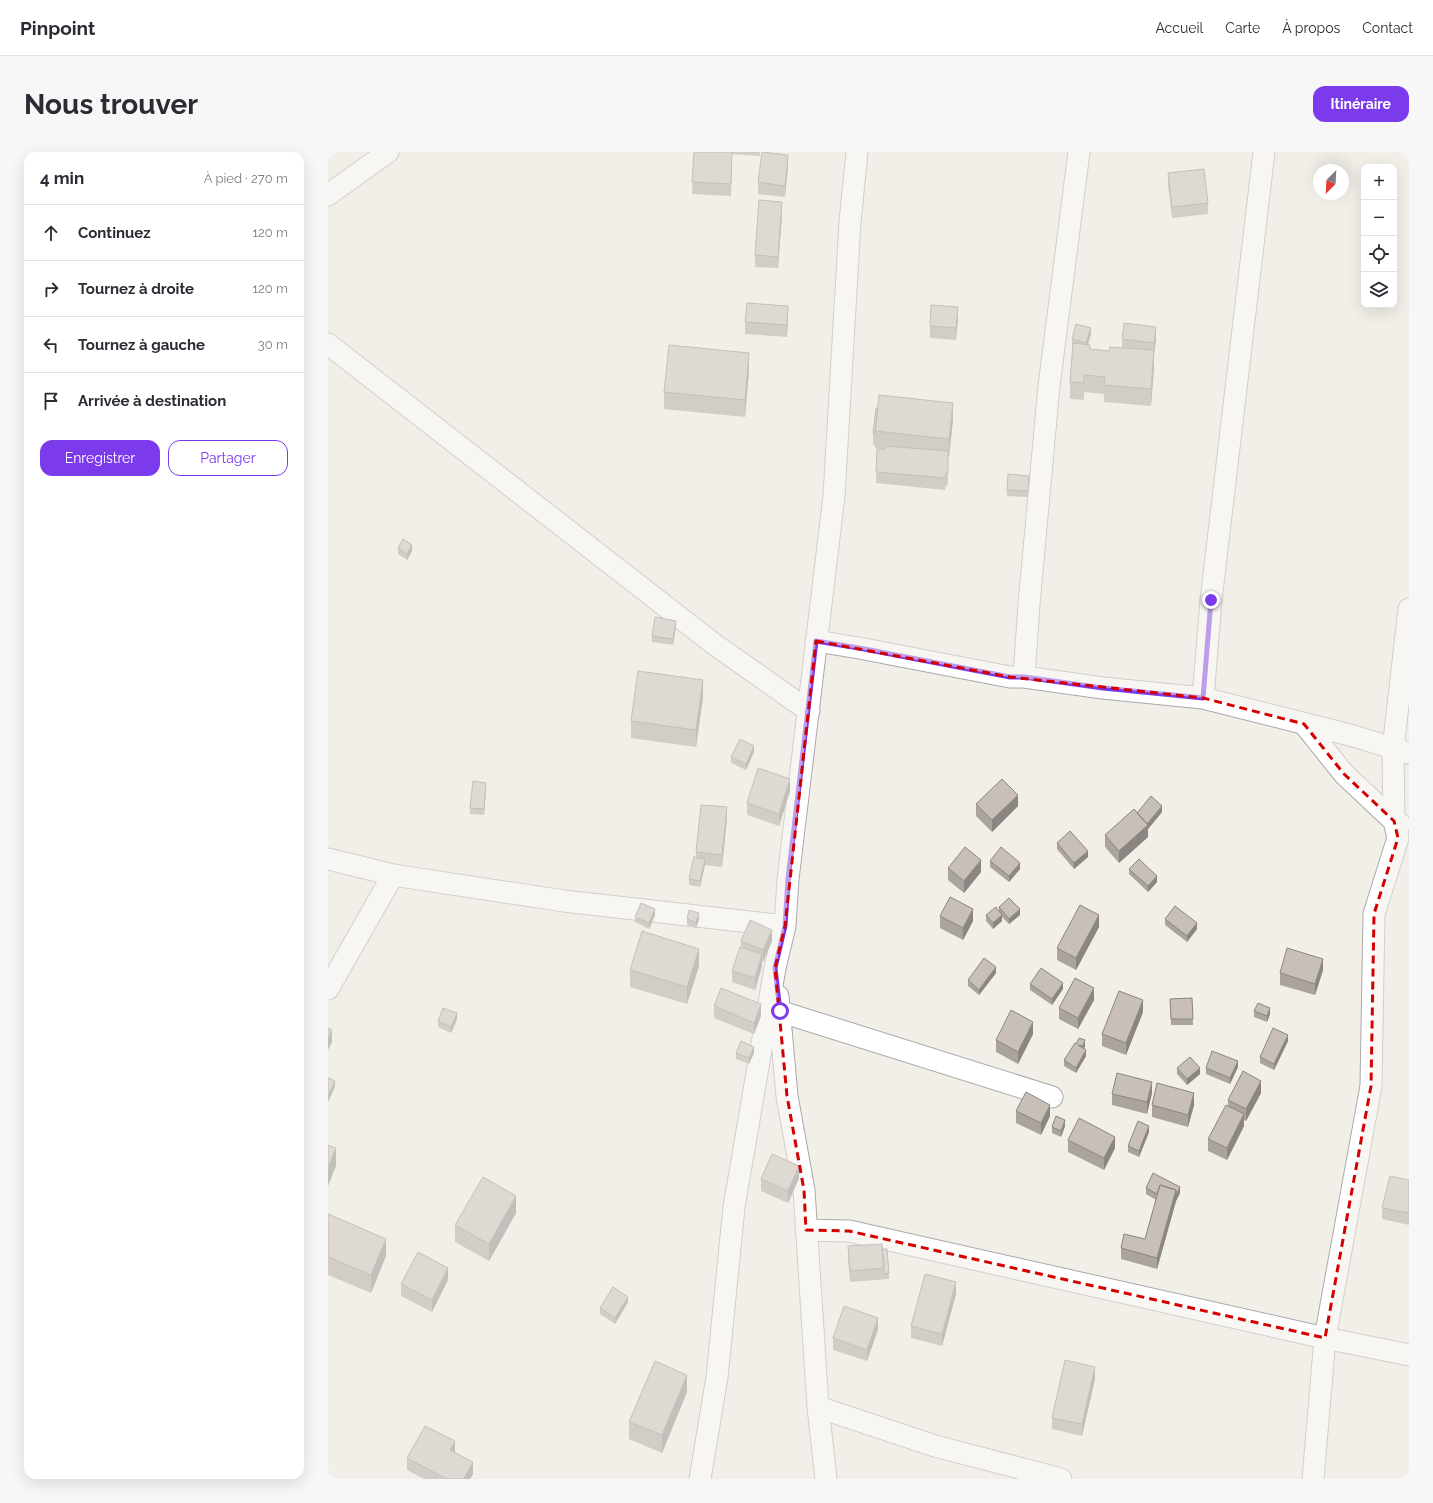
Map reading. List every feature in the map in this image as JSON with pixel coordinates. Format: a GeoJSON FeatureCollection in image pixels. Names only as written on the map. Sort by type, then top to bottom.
{"type":"FeatureCollection","features":[{"type":"Feature","properties":{"kind":"street"},"geometry":{"type":"LineString","coordinates":[[328,195],[388,152]]}},
{"type":"Feature","properties":{"kind":"street"},"geometry":{"type":"LineString","coordinates":[[826,1479],[818,1407],[804,1190],[787,1096],[774,1010],[775,968],[785,926],[788,879],[834,496],[850,222],[857,152]]}},
{"type":"Feature","properties":{"kind":"street"},"geometry":{"type":"LineString","coordinates":[[1024,677],[1029,604],[1049,386],[1079,152]]}},
{"type":"Feature","properties":{"kind":"street"},"geometry":{"type":"LineString","coordinates":[[1203,698],[1211,600],[1264,152]]}},
{"type":"Feature","properties":{"kind":"street"},"geometry":{"type":"LineString","coordinates":[[328,344],[714,644],[809,711]]}},
{"type":"Feature","properties":{"kind":"street"},"geometry":{"type":"LineString","coordinates":[[1313,1479],[1325,1338],[1370,1086],[1374,914],[1401,825],[1401,751],[1409,609]]}},
{"type":"Feature","properties":{"kind":"street"},"geometry":{"type":"LineString","coordinates":[[816,641],[1010,677],[1024,677],[1103,688],[1203,698],[1350,736],[1401,751]]}},
{"type":"Feature","properties":{"kind":"street"},"geometry":{"type":"LineString","coordinates":[[1304,724],[1344,774],[1401,825]]}},
{"type":"Feature","properties":{"kind":"street"},"geometry":{"type":"LineString","coordinates":[[328,859],[393,875],[564,901],[785,926]]}},
{"type":"Feature","properties":{"kind":"street"},"geometry":{"type":"LineString","coordinates":[[328,989],[393,875]]}},
{"type":"Feature","properties":{"kind":"street"},"geometry":{"type":"LineString","coordinates":[[774,1010],[1052,1097]]}},
{"type":"Feature","properties":{"kind":"street"},"geometry":{"type":"LineString","coordinates":[[700,1479],[717,1377],[734,1207],[774,1010]]}},
{"type":"Feature","properties":{"kind":"street"},"geometry":{"type":"LineString","coordinates":[[806,1230],[850,1231],[1325,1338],[1409,1355]]}},
{"type":"Feature","properties":{"kind":"street"},"geometry":{"type":"LineString","coordinates":[[818,1407],[935,1446],[1061,1479]]}},
{"type":"Feature","properties":{"kind":"highlighted area"},"geometry":{"type":"Polygon","coordinates":[[[816,641],[1010,677],[1203,698],[1304,724],[1344,774],[1394,821],[1398,838],[1374,914],[1371,1086],[1325,1338],[849,1231],[806,1230],[804,1190],[787,1096],[775,968],[785,926],[816,641]]]}},
{"type":"Feature","properties":{"kind":"building"},"geometry":{"type":"Polygon","coordinates":[[[694,152],[732,152],[731,184],[692,182],[694,152]]]}},
{"type":"Feature","properties":{"kind":"building"},"geometry":{"type":"Polygon","coordinates":[[[762,152],[788,155],[785,186],[758,182],[762,152]]]}},
{"type":"Feature","properties":{"kind":"building"},"geometry":{"type":"Polygon","coordinates":[[[1204,169],[1208,203],[1172,207],[1168,173],[1204,169]]]}},
{"type":"Feature","properties":{"kind":"building"},"geometry":{"type":"Polygon","coordinates":[[[759,200],[782,202],[778,257],[755,255],[759,200]]]}},
{"type":"Feature","properties":{"kind":"building"},"geometry":{"type":"Polygon","coordinates":[[[747,303],[788,306],[787,325],[745,322],[747,303]]]}},
{"type":"Feature","properties":{"kind":"building"},"geometry":{"type":"Polygon","coordinates":[[[931,305],[958,307],[956,328],[930,326],[931,305]]]}},
{"type":"Feature","properties":{"kind":"building"},"geometry":{"type":"Polygon","coordinates":[[[1124,323],[1156,327],[1154,343],[1122,339],[1124,323]]]}},
{"type":"Feature","properties":{"kind":"building"},"geometry":{"type":"Polygon","coordinates":[[[1076,324],[1091,328],[1086,343],[1072,339],[1076,324]]]}},
{"type":"Feature","properties":{"kind":"building"},"geometry":{"type":"Polygon","coordinates":[[[1073,343],[1090,345],[1090,349],[1109,351],[1110,347],[1154,350],[1151,389],[1104,385],[1105,377],[1084,375],[1084,383],[1070,382],[1073,343]]]}},
{"type":"Feature","properties":{"kind":"building"},"geometry":{"type":"Polygon","coordinates":[[[669,345],[749,353],[745,400],[664,392],[669,345]]]}},
{"type":"Feature","properties":{"kind":"building"},"geometry":{"type":"Polygon","coordinates":[[[879,395],[953,403],[949,439],[875,431],[879,395]]]}},
{"type":"Feature","properties":{"kind":"building"},"geometry":{"type":"Polygon","coordinates":[[[876,408],[878,408],[875,434],[873,433],[876,408]]]}},
{"type":"Feature","properties":{"kind":"building"},"geometry":{"type":"Polygon","coordinates":[[[885,446],[948,451],[948,473],[946,473],[945,478],[876,472],[877,449],[885,449],[885,446]]]}},
{"type":"Feature","properties":{"kind":"building"},"geometry":{"type":"Polygon","coordinates":[[[1008,474],[1029,476],[1028,491],[1007,490],[1008,474]]]}},
{"type":"Feature","properties":{"kind":"building"},"geometry":{"type":"Polygon","coordinates":[[[403,539],[412,545],[407,554],[398,548],[403,539]]]}},
{"type":"Feature","properties":{"kind":"building"},"geometry":{"type":"Polygon","coordinates":[[[655,617],[676,621],[673,639],[652,636],[655,617]]]}},
{"type":"Feature","properties":{"kind":"building"},"geometry":{"type":"Polygon","coordinates":[[[638,671],[703,680],[696,730],[631,721],[638,671]]]}},
{"type":"Feature","properties":{"kind":"building"},"geometry":{"type":"Polygon","coordinates":[[[740,739],[754,746],[746,764],[731,757],[740,739]]]}},
{"type":"Feature","properties":{"kind":"building"},"geometry":{"type":"Polygon","coordinates":[[[758,768],[790,779],[779,814],[747,803],[758,768]]]}},
{"type":"Feature","properties":{"kind":"building"},"geometry":{"type":"Polygon","coordinates":[[[1002,779],[1018,795],[992,820],[976,804],[1002,779]]]}},
{"type":"Feature","properties":{"kind":"building"},"geometry":{"type":"Polygon","coordinates":[[[473,781],[486,783],[484,809],[470,808],[473,781]]]}},
{"type":"Feature","properties":{"kind":"building"},"geometry":{"type":"Polygon","coordinates":[[[1151,796],[1162,806],[1147,824],[1137,813],[1151,796]]]}},
{"type":"Feature","properties":{"kind":"building"},"geometry":{"type":"Polygon","coordinates":[[[701,805],[727,807],[722,855],[696,852],[701,805]]]}},
{"type":"Feature","properties":{"kind":"building"},"geometry":{"type":"Polygon","coordinates":[[[1134,809],[1148,825],[1119,851],[1105,835],[1134,809]]]}},
{"type":"Feature","properties":{"kind":"building"},"geometry":{"type":"Polygon","coordinates":[[[1070,831],[1088,851],[1074,863],[1057,843],[1070,831]]]}},
{"type":"Feature","properties":{"kind":"building"},"geometry":{"type":"Polygon","coordinates":[[[965,847],[981,860],[964,881],[948,868],[965,847]]]}},
{"type":"Feature","properties":{"kind":"building"},"geometry":{"type":"Polygon","coordinates":[[[1001,847],[1020,863],[1009,876],[990,861],[1001,847]]]}},
{"type":"Feature","properties":{"kind":"building"},"geometry":{"type":"Polygon","coordinates":[[[694,856],[696,858],[705,859],[700,881],[689,879],[694,856]]]}},
{"type":"Feature","properties":{"kind":"building"},"geometry":{"type":"Polygon","coordinates":[[[1139,859],[1157,876],[1148,886],[1129,869],[1139,859]]]}},
{"type":"Feature","properties":{"kind":"building"},"geometry":{"type":"Polygon","coordinates":[[[950,897],[973,909],[963,928],[940,916],[950,897]]]}},
{"type":"Feature","properties":{"kind":"building"},"geometry":{"type":"Polygon","coordinates":[[[1009,898],[1020,909],[1009,919],[999,907],[1009,898]]]}},
{"type":"Feature","properties":{"kind":"building"},"geometry":{"type":"Polygon","coordinates":[[[641,903],[655,909],[649,923],[635,917],[641,903]]]}},
{"type":"Feature","properties":{"kind":"building"},"geometry":{"type":"Polygon","coordinates":[[[1080,905],[1099,915],[1076,958],[1057,948],[1080,905]]]}},
{"type":"Feature","properties":{"kind":"building"},"geometry":{"type":"Polygon","coordinates":[[[1175,906],[1197,923],[1187,936],[1165,919],[1175,906]]]}},
{"type":"Feature","properties":{"kind":"building"},"geometry":{"type":"Polygon","coordinates":[[[996,907],[1002,915],[993,923],[986,915],[996,907]]]}},
{"type":"Feature","properties":{"kind":"building"},"geometry":{"type":"Polygon","coordinates":[[[689,910],[699,913],[696,922],[687,919],[689,910]]]}},
{"type":"Feature","properties":{"kind":"building"},"geometry":{"type":"Polygon","coordinates":[[[750,920],[772,930],[763,950],[741,941],[750,920]]]}},
{"type":"Feature","properties":{"kind":"building"},"geometry":{"type":"Polygon","coordinates":[[[642,931],[699,949],[687,987],[630,970],[642,931]]]}},
{"type":"Feature","properties":{"kind":"building"},"geometry":{"type":"Polygon","coordinates":[[[740,947],[762,954],[755,978],[732,971],[740,947]]]}},
{"type":"Feature","properties":{"kind":"building"},"geometry":{"type":"Polygon","coordinates":[[[1287,948],[1323,959],[1315,984],[1280,973],[1287,948]]]}},
{"type":"Feature","properties":{"kind":"building"},"geometry":{"type":"Polygon","coordinates":[[[984,958],[996,967],[979,990],[968,980],[984,958]]]}},
{"type":"Feature","properties":{"kind":"building"},"geometry":{"type":"Polygon","coordinates":[[[1041,968],[1063,983],[1052,999],[1030,984],[1041,968]]]}},
{"type":"Feature","properties":{"kind":"building"},"geometry":{"type":"Polygon","coordinates":[[[1075,978],[1094,988],[1078,1018],[1059,1008],[1075,978]]]}},
{"type":"Feature","properties":{"kind":"building"},"geometry":{"type":"Polygon","coordinates":[[[721,988],[761,1004],[754,1023],[714,1006],[721,988]]]}},
{"type":"Feature","properties":{"kind":"building"},"geometry":{"type":"Polygon","coordinates":[[[1119,991],[1143,1000],[1126,1043],[1102,1034],[1119,991]]]}},
{"type":"Feature","properties":{"kind":"building"},"geometry":{"type":"Polygon","coordinates":[[[1192,998],[1193,1019],[1171,1019],[1170,999],[1192,998]]]}},
{"type":"Feature","properties":{"kind":"building"},"geometry":{"type":"Polygon","coordinates":[[[1258,1003],[1270,1008],[1267,1016],[1254,1011],[1258,1003]]]}},
{"type":"Feature","properties":{"kind":"building"},"geometry":{"type":"Polygon","coordinates":[[[443,1008],[457,1013],[451,1027],[438,1021],[443,1008]]]}},
{"type":"Feature","properties":{"kind":"building"},"geometry":{"type":"Polygon","coordinates":[[[1011,1010],[1033,1022],[1018,1052],[996,1040],[1011,1010]]]}},
{"type":"Feature","properties":{"kind":"building"},"geometry":{"type":"Polygon","coordinates":[[[328,1028],[332,1030],[328,1039],[328,1028]]]}},
{"type":"Feature","properties":{"kind":"building"},"geometry":{"type":"Polygon","coordinates":[[[1273,1028],[1288,1035],[1274,1064],[1260,1057],[1273,1028]]]}},
{"type":"Feature","properties":{"kind":"building"},"geometry":{"type":"Polygon","coordinates":[[[1079,1038],[1085,1040],[1083,1046],[1078,1045],[1086,1050],[1076,1068],[1064,1060],[1079,1038]]]}},
{"type":"Feature","properties":{"kind":"building"},"geometry":{"type":"Polygon","coordinates":[[[741,1041],[754,1047],[749,1058],[736,1053],[741,1041]]]}},
{"type":"Feature","properties":{"kind":"building"},"geometry":{"type":"Polygon","coordinates":[[[1212,1051],[1238,1061],[1230,1078],[1206,1068],[1212,1051]]]}},
{"type":"Feature","properties":{"kind":"building"},"geometry":{"type":"Polygon","coordinates":[[[1190,1057],[1200,1068],[1187,1079],[1177,1068],[1190,1057]]]}},
{"type":"Feature","properties":{"kind":"building"},"geometry":{"type":"Polygon","coordinates":[[[1243,1071],[1261,1081],[1246,1109],[1228,1100],[1243,1071]]]}},
{"type":"Feature","properties":{"kind":"building"},"geometry":{"type":"Polygon","coordinates":[[[1117,1073],[1152,1082],[1147,1102],[1112,1094],[1117,1073]]]}},
{"type":"Feature","properties":{"kind":"building"},"geometry":{"type":"Polygon","coordinates":[[[328,1078],[335,1081],[328,1096],[328,1078]]]}},
{"type":"Feature","properties":{"kind":"building"},"geometry":{"type":"Polygon","coordinates":[[[1157,1083],[1194,1093],[1188,1115],[1152,1105],[1157,1083]]]}},
{"type":"Feature","properties":{"kind":"building"},"geometry":{"type":"Polygon","coordinates":[[[1026,1092],[1050,1105],[1041,1123],[1016,1111],[1026,1092]]]}},
{"type":"Feature","properties":{"kind":"building"},"geometry":{"type":"Polygon","coordinates":[[[1226,1105],[1244,1114],[1227,1148],[1208,1139],[1226,1105]]]}},
{"type":"Feature","properties":{"kind":"building"},"geometry":{"type":"Polygon","coordinates":[[[1056,1116],[1065,1120],[1061,1131],[1052,1127],[1056,1116]]]}},
{"type":"Feature","properties":{"kind":"building"},"geometry":{"type":"Polygon","coordinates":[[[1079,1118],[1115,1137],[1104,1158],[1068,1140],[1079,1118]]]}},
{"type":"Feature","properties":{"kind":"building"},"geometry":{"type":"Polygon","coordinates":[[[1138,1121],[1149,1126],[1139,1151],[1128,1146],[1138,1121]]]}},
{"type":"Feature","properties":{"kind":"building"},"geometry":{"type":"Polygon","coordinates":[[[328,1145],[336,1148],[328,1168],[328,1145]]]}},
{"type":"Feature","properties":{"kind":"building"},"geometry":{"type":"Polygon","coordinates":[[[772,1154],[799,1166],[788,1191],[761,1179],[772,1154]]]}},
{"type":"Feature","properties":{"kind":"building"},"geometry":{"type":"Polygon","coordinates":[[[1153,1173],[1180,1187],[1176,1195],[1176,1190],[1160,1185],[1157,1194],[1146,1188],[1153,1173]]]}},
{"type":"Feature","properties":{"kind":"building"},"geometry":{"type":"Polygon","coordinates":[[[1390,1176],[1409,1180],[1409,1213],[1382,1208],[1390,1176]]]}},
{"type":"Feature","properties":{"kind":"building"},"geometry":{"type":"Polygon","coordinates":[[[483,1177],[516,1196],[489,1244],[455,1225],[483,1177]]]}},
{"type":"Feature","properties":{"kind":"building"},"geometry":{"type":"Polygon","coordinates":[[[1160,1185],[1176,1190],[1157,1258],[1121,1248],[1124,1234],[1145,1239],[1160,1185]]]}},
{"type":"Feature","properties":{"kind":"building"},"geometry":{"type":"Polygon","coordinates":[[[328,1214],[386,1239],[371,1275],[328,1257],[328,1214]]]}},
{"type":"Feature","properties":{"kind":"building"},"geometry":{"type":"Polygon","coordinates":[[[882,1244],[884,1268],[850,1271],[848,1246],[882,1244]]]}},
{"type":"Feature","properties":{"kind":"building"},"geometry":{"type":"Polygon","coordinates":[[[882,1249],[887,1249],[889,1273],[884,1274],[882,1249]]]}},
{"type":"Feature","properties":{"kind":"building"},"geometry":{"type":"Polygon","coordinates":[[[418,1252],[448,1268],[432,1300],[401,1284],[418,1252]]]}},
{"type":"Feature","properties":{"kind":"building"},"geometry":{"type":"Polygon","coordinates":[[[925,1274],[956,1282],[942,1334],[911,1326],[925,1274]]]}},
{"type":"Feature","properties":{"kind":"building"},"geometry":{"type":"Polygon","coordinates":[[[613,1287],[628,1297],[615,1318],[600,1308],[613,1287]]]}},
{"type":"Feature","properties":{"kind":"building"},"geometry":{"type":"Polygon","coordinates":[[[844,1306],[878,1318],[867,1350],[833,1338],[844,1306]]]}},
{"type":"Feature","properties":{"kind":"building"},"geometry":{"type":"Polygon","coordinates":[[[1065,1360],[1095,1367],[1082,1424],[1052,1418],[1065,1360]]]}},
{"type":"Feature","properties":{"kind":"building"},"geometry":{"type":"Polygon","coordinates":[[[655,1361],[687,1375],[662,1435],[629,1422],[655,1361]]]}},
{"type":"Feature","properties":{"kind":"building"},"geometry":{"type":"Polygon","coordinates":[[[425,1426],[455,1441],[450,1450],[473,1462],[464,1479],[447,1479],[407,1458],[425,1426]]]}},
{"type":"Feature","properties":{"kind":"route"},"geometry":{"type":"LineString","coordinates":[[780,1011],[775,968],[785,926],[788,879],[809,711],[816,641],[1010,677],[1024,677],[1103,688],[1203,698],[1211,600]]}}]}
